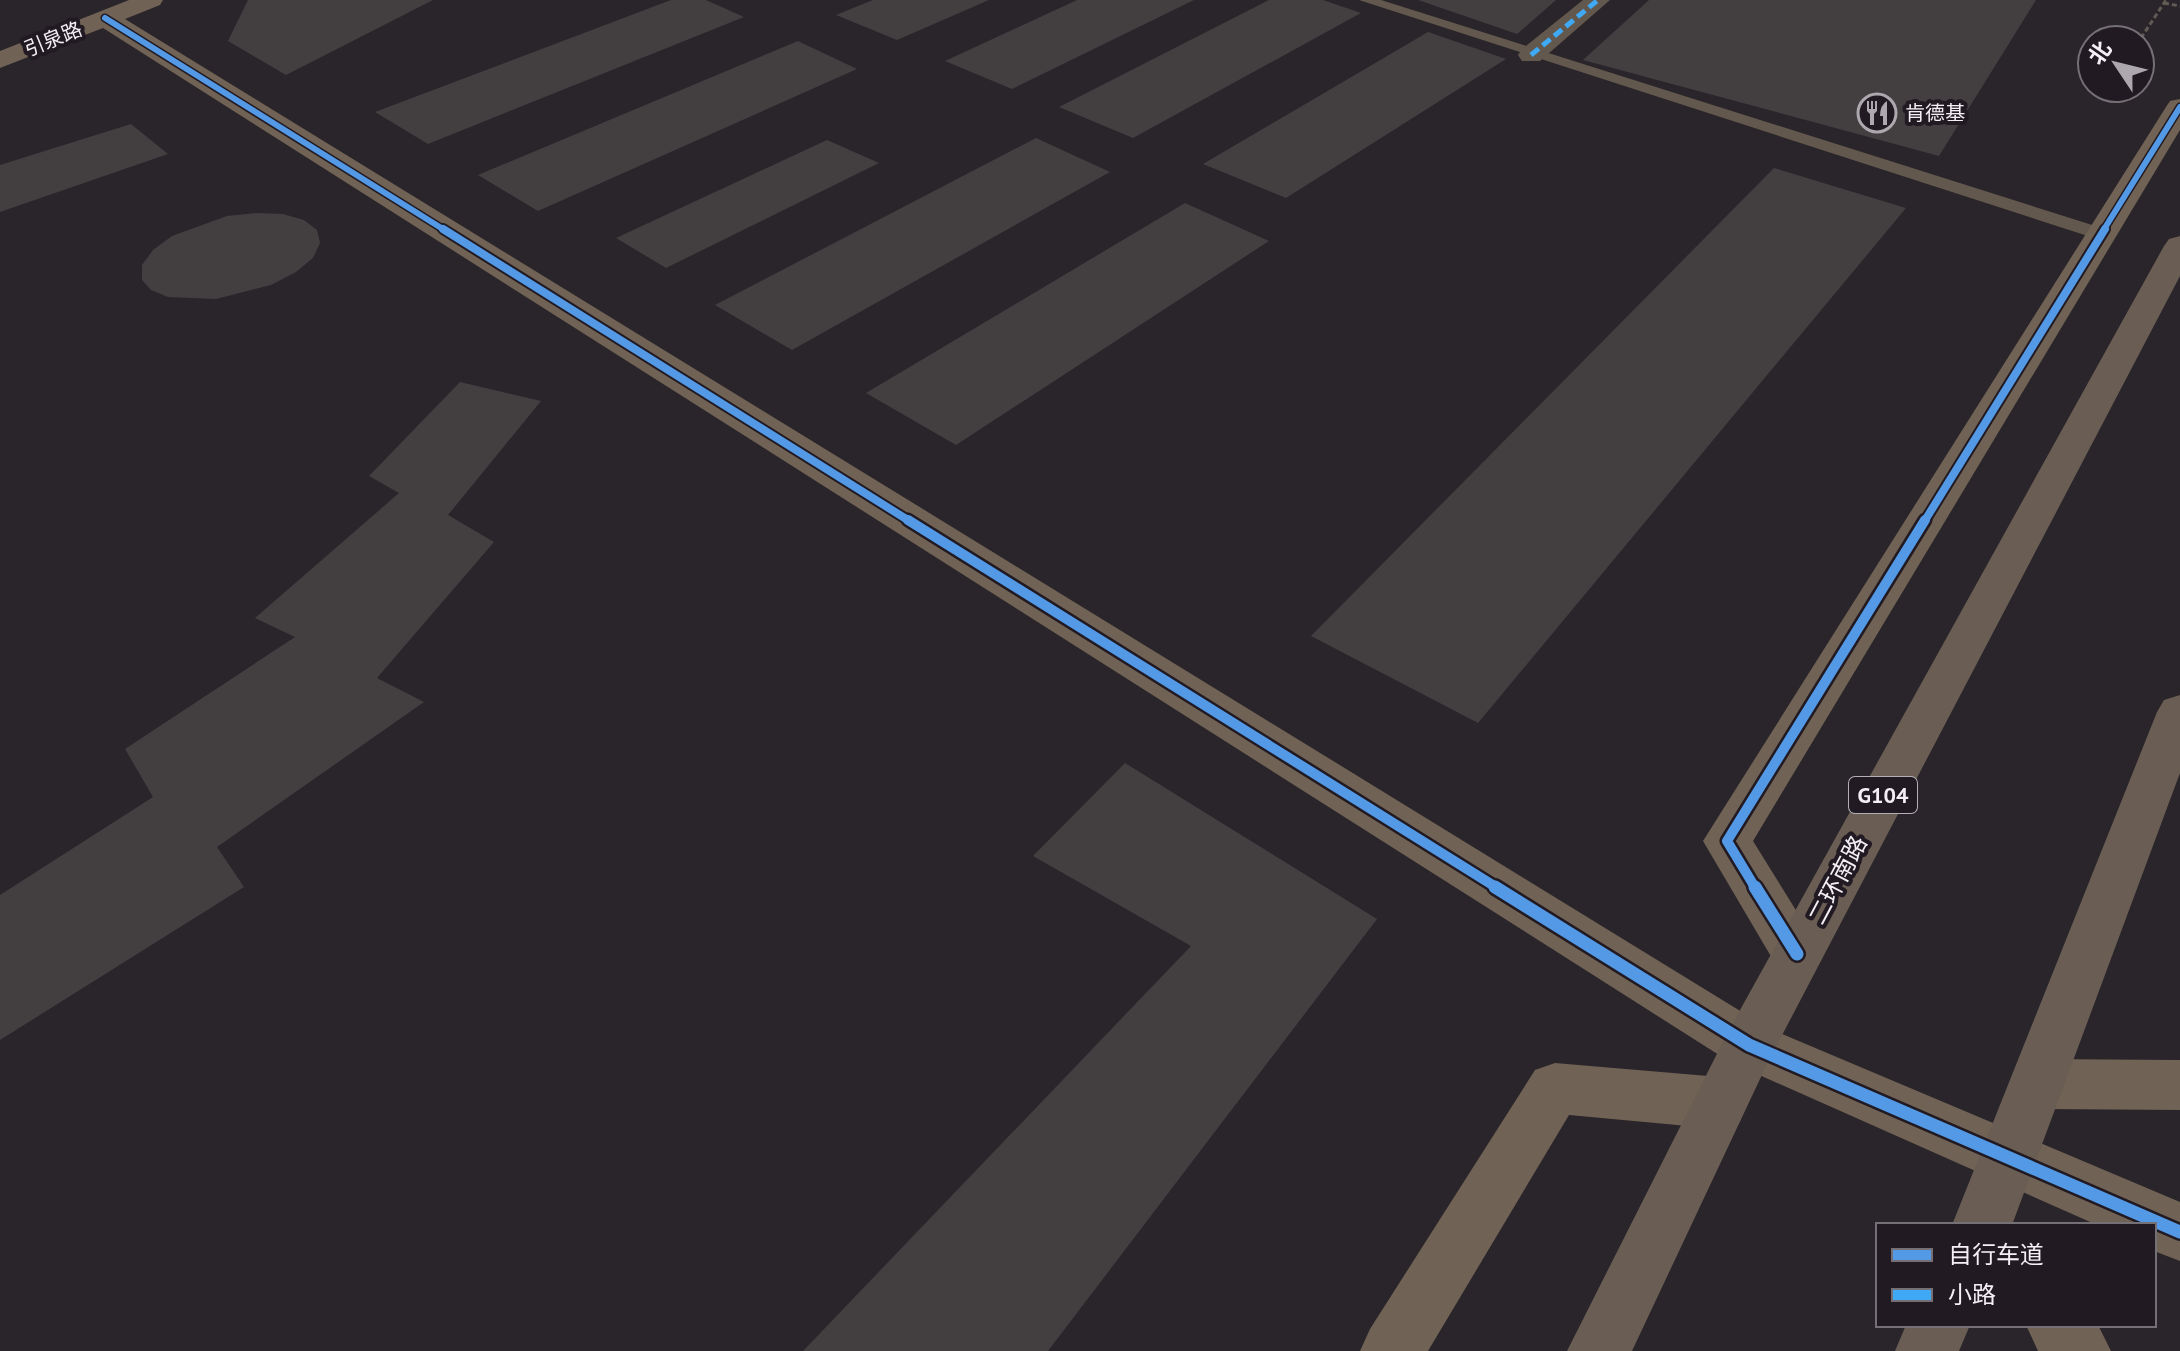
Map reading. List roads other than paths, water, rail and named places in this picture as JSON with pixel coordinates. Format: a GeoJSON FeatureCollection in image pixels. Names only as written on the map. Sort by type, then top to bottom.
{"type":"FeatureCollection","features":[{"type":"Feature","properties":{"kind":"highway","name":"二环南路"},"geometry":{"type":"LineString","coordinates":[[1599,1351],[1749,1045],[2180,246]]}},
{"type":"Feature","properties":{"kind":"highway"},"geometry":{"type":"LineString","coordinates":[[1983,1223],[2180,712]]}},
{"type":"Feature","properties":{"kind":"highway"},"geometry":{"type":"LineString","coordinates":[[1927,1351],[1938,1327]]}},
{"type":"Feature","properties":{"kind":"street","name":"引泉路"},"geometry":{"type":"LineString","coordinates":[[0,60],[151,0]]}},
{"type":"Feature","properties":{"kind":"street"},"geometry":{"type":"LineString","coordinates":[[1531,55],[1598,0]]}},
{"type":"Feature","properties":{"kind":"street"},"geometry":{"type":"LineString","coordinates":[[105,18],[1749,1045],[2180,1232]]}},
{"type":"Feature","properties":{"kind":"street"},"geometry":{"type":"LineString","coordinates":[[1797,954],[1727,841],[2180,107]]}},
{"type":"Feature","properties":{"kind":"street"},"geometry":{"type":"LineString","coordinates":[[2038,1084],[2180,1085]]}},
{"type":"Feature","properties":{"kind":"street"},"geometry":{"type":"LineString","coordinates":[[1392,1351],[1555,1088],[1720,1103]]}},
{"type":"Feature","properties":{"kind":"street"},"geometry":{"type":"LineString","coordinates":[[2059,1327],[2079,1351]]}},
{"type":"Feature","properties":{"kind":"lane"},"geometry":{"type":"LineString","coordinates":[[1366,0],[2101,234]]}},
{"type":"Feature","properties":{"kind":"place","name":"肯德基"},"geometry":{"type":"Point","coordinates":[1877,113]}}]}
